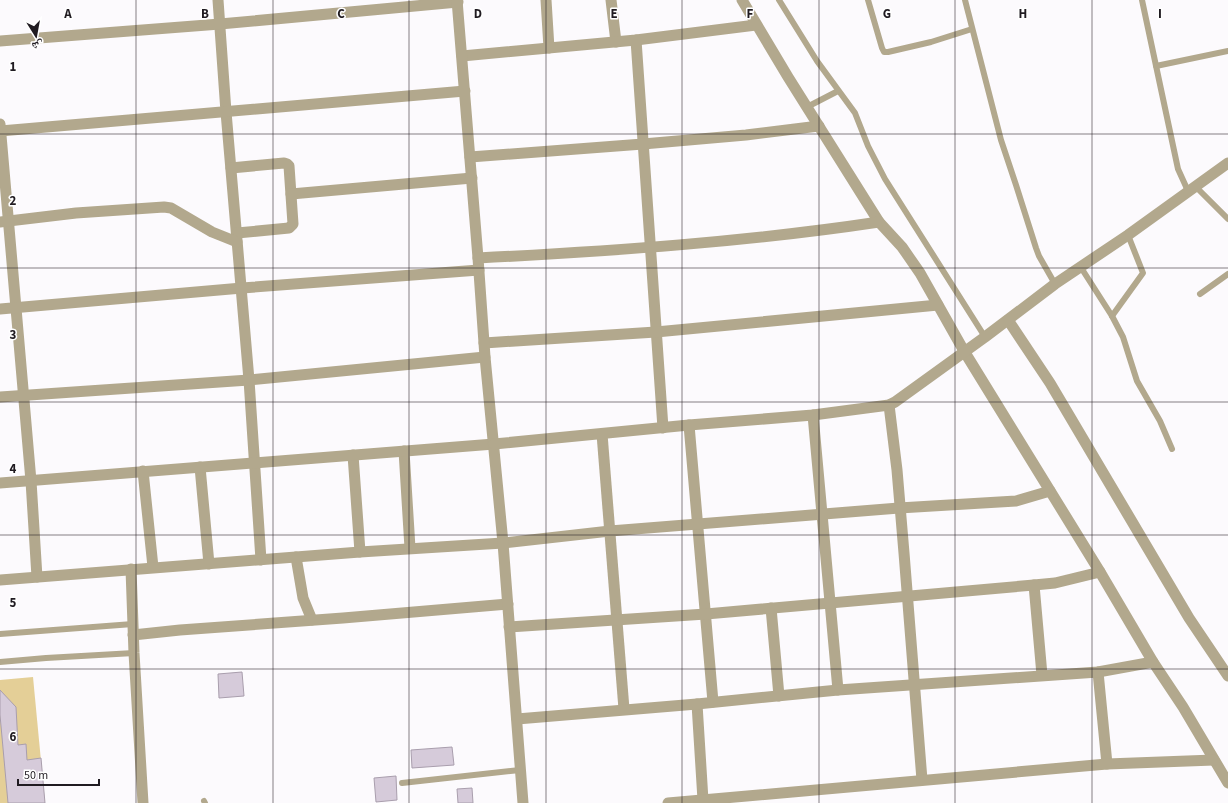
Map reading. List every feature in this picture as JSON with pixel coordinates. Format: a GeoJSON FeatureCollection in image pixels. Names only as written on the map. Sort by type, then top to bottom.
{"type":"FeatureCollection","features":[{"type":"Feature","properties":{"kind":"street"},"geometry":{"type":"LineString","coordinates":[[218,0],[226,112],[242,288],[261,560]]}},
{"type":"Feature","properties":{"kind":"street"},"geometry":{"type":"LineString","coordinates":[[546,0],[549,48]]}},
{"type":"Feature","properties":{"kind":"street"},"geometry":{"type":"LineString","coordinates":[[611,0],[616,42]]}},
{"type":"Feature","properties":{"kind":"street"},"geometry":{"type":"LineString","coordinates":[[742,0],[756,25],[879,222],[902,247],[920,273],[964,351],[1100,572],[1153,662],[1183,706],[1228,783]]}},
{"type":"Feature","properties":{"kind":"street"},"geometry":{"type":"LineString","coordinates":[[0,41],[220,24],[386,5],[457,1],[485,357],[503,543],[523,803]]}},
{"type":"Feature","properties":{"kind":"street"},"geometry":{"type":"LineString","coordinates":[[462,56],[636,40],[756,25]]}},
{"type":"Feature","properties":{"kind":"street"},"geometry":{"type":"LineString","coordinates":[[636,40],[663,428]]}},
{"type":"Feature","properties":{"kind":"street"},"geometry":{"type":"LineString","coordinates":[[0,131],[465,92]]}},
{"type":"Feature","properties":{"kind":"street"},"geometry":{"type":"LineString","coordinates":[[0,124],[4,221],[24,395],[37,577]]}},
{"type":"Feature","properties":{"kind":"street"},"geometry":{"type":"LineString","coordinates":[[470,157],[643,144],[819,126]]}},
{"type":"Feature","properties":{"kind":"street"},"geometry":{"type":"LineString","coordinates":[[4,221],[164,207],[171,208],[212,232],[237,237],[289,228],[292,226],[292,194],[289,166],[287,164],[284,163],[231,168]]}},
{"type":"Feature","properties":{"kind":"street"},"geometry":{"type":"LineString","coordinates":[[0,483],[494,444],[689,425],[813,415],[889,405],[964,351],[985,338],[1080,266],[1128,235],[1228,163]]}},
{"type":"Feature","properties":{"kind":"street"},"geometry":{"type":"LineString","coordinates":[[292,194],[472,178]]}},
{"type":"Feature","properties":{"kind":"street"},"geometry":{"type":"LineString","coordinates":[[478,258],[650,248],[817,231],[879,222]]}},
{"type":"Feature","properties":{"kind":"street"},"geometry":{"type":"LineString","coordinates":[[0,309],[242,288],[479,270]]}},
{"type":"Feature","properties":{"kind":"street"},"geometry":{"type":"LineString","coordinates":[[484,344],[656,332],[938,306]]}},
{"type":"Feature","properties":{"kind":"street"},"geometry":{"type":"LineString","coordinates":[[1008,320],[1050,383],[1189,618],[1228,676]]}},
{"type":"Feature","properties":{"kind":"street"},"geometry":{"type":"LineString","coordinates":[[0,397],[249,380],[485,357]]}},
{"type":"Feature","properties":{"kind":"street"},"geometry":{"type":"LineString","coordinates":[[889,405],[897,470],[922,780]]}},
{"type":"Feature","properties":{"kind":"street"},"geometry":{"type":"LineString","coordinates":[[813,415],[838,690]]}},
{"type":"Feature","properties":{"kind":"street"},"geometry":{"type":"LineString","coordinates":[[689,425],[714,702]]}},
{"type":"Feature","properties":{"kind":"street"},"geometry":{"type":"LineString","coordinates":[[602,434],[624,709]]}},
{"type":"Feature","properties":{"kind":"street"},"geometry":{"type":"LineString","coordinates":[[404,451],[410,548]]}},
{"type":"Feature","properties":{"kind":"street"},"geometry":{"type":"LineString","coordinates":[[353,455],[360,552]]}},
{"type":"Feature","properties":{"kind":"street"},"geometry":{"type":"LineString","coordinates":[[200,467],[209,564]]}},
{"type":"Feature","properties":{"kind":"street"},"geometry":{"type":"LineString","coordinates":[[143,471],[153,568]]}},
{"type":"Feature","properties":{"kind":"street"},"geometry":{"type":"LineString","coordinates":[[0,580],[410,548],[503,543],[610,531],[899,508],[1016,501],[1050,491]]}},
{"type":"Feature","properties":{"kind":"street"},"geometry":{"type":"LineString","coordinates":[[296,557],[303,598],[312,620]]}},
{"type":"Feature","properties":{"kind":"street"},"geometry":{"type":"LineString","coordinates":[[131,569],[134,653],[143,803]]}},
{"type":"Feature","properties":{"kind":"street"},"geometry":{"type":"LineString","coordinates":[[509,627],[706,614],[1034,585],[1055,583],[1100,572]]}},
{"type":"Feature","properties":{"kind":"street"},"geometry":{"type":"LineString","coordinates":[[1034,585],[1042,675]]}},
{"type":"Feature","properties":{"kind":"street"},"geometry":{"type":"LineString","coordinates":[[133,630],[180,630],[508,604]]}},
{"type":"Feature","properties":{"kind":"street"},"geometry":{"type":"LineString","coordinates":[[771,608],[779,696]]}},
{"type":"Feature","properties":{"kind":"street"},"geometry":{"type":"LineString","coordinates":[[517,719],[697,704],[838,690],[1098,672],[1153,662]]}},
{"type":"Feature","properties":{"kind":"street"},"geometry":{"type":"LineString","coordinates":[[1098,672],[1107,764]]}},
{"type":"Feature","properties":{"kind":"street"},"geometry":{"type":"LineString","coordinates":[[697,704],[703,800]]}},
{"type":"Feature","properties":{"kind":"street"},"geometry":{"type":"LineString","coordinates":[[668,803],[1107,764],[1214,760]]}},
{"type":"Feature","properties":{"kind":"lane"},"geometry":{"type":"LineString","coordinates":[[779,0],[798,32],[838,91],[855,113],[868,146],[884,179],[985,338]]}},
{"type":"Feature","properties":{"kind":"lane"},"geometry":{"type":"LineString","coordinates":[[868,0],[884,52],[930,42],[972,29]]}},
{"type":"Feature","properties":{"kind":"lane"},"geometry":{"type":"LineString","coordinates":[[965,0],[1001,140],[1039,256],[1055,284]]}},
{"type":"Feature","properties":{"kind":"lane"},"geometry":{"type":"LineString","coordinates":[[1142,0],[1178,169],[1192,188],[1228,219]]}},
{"type":"Feature","properties":{"kind":"lane"},"geometry":{"type":"LineString","coordinates":[[1156,66],[1228,51]]}},
{"type":"Feature","properties":{"kind":"lane"},"geometry":{"type":"LineString","coordinates":[[807,107],[838,91]]}},
{"type":"Feature","properties":{"kind":"lane"},"geometry":{"type":"LineString","coordinates":[[1112,316],[1143,273],[1128,235]]}},
{"type":"Feature","properties":{"kind":"lane"},"geometry":{"type":"LineString","coordinates":[[1080,266],[1112,316],[1123,337],[1137,381],[1160,421],[1172,449]]}},
{"type":"Feature","properties":{"kind":"lane"},"geometry":{"type":"LineString","coordinates":[[1200,294],[1228,274]]}},
{"type":"Feature","properties":{"kind":"lane"},"geometry":{"type":"LineString","coordinates":[[0,634],[133,630]]}},
{"type":"Feature","properties":{"kind":"lane"},"geometry":{"type":"LineString","coordinates":[[0,662],[134,653]]}},
{"type":"Feature","properties":{"kind":"lane"},"geometry":{"type":"LineString","coordinates":[[402,783],[520,770]]}},
{"type":"Feature","properties":{"kind":"shaded area"},"geometry":{"type":"Polygon","coordinates":[[[33,677],[45,803],[0,803],[0,680],[33,677]]]}},
{"type":"Feature","properties":{"kind":"building"},"geometry":{"type":"Polygon","coordinates":[[[242,672],[244,696],[219,698],[218,674],[242,672]]]}},
{"type":"Feature","properties":{"kind":"building"},"geometry":{"type":"Polygon","coordinates":[[[0,690],[16,707],[18,745],[26,744],[27,760],[41,758],[45,803],[8,803],[0,715],[0,690]]]}},
{"type":"Feature","properties":{"kind":"building"},"geometry":{"type":"Polygon","coordinates":[[[452,747],[454,765],[412,768],[411,750],[452,747]]]}},
{"type":"Feature","properties":{"kind":"building"},"geometry":{"type":"Polygon","coordinates":[[[396,776],[397,800],[376,802],[374,778],[396,776]]]}},
{"type":"Feature","properties":{"kind":"building"},"geometry":{"type":"Polygon","coordinates":[[[472,788],[473,803],[458,803],[457,789],[472,788]]]}}]}
